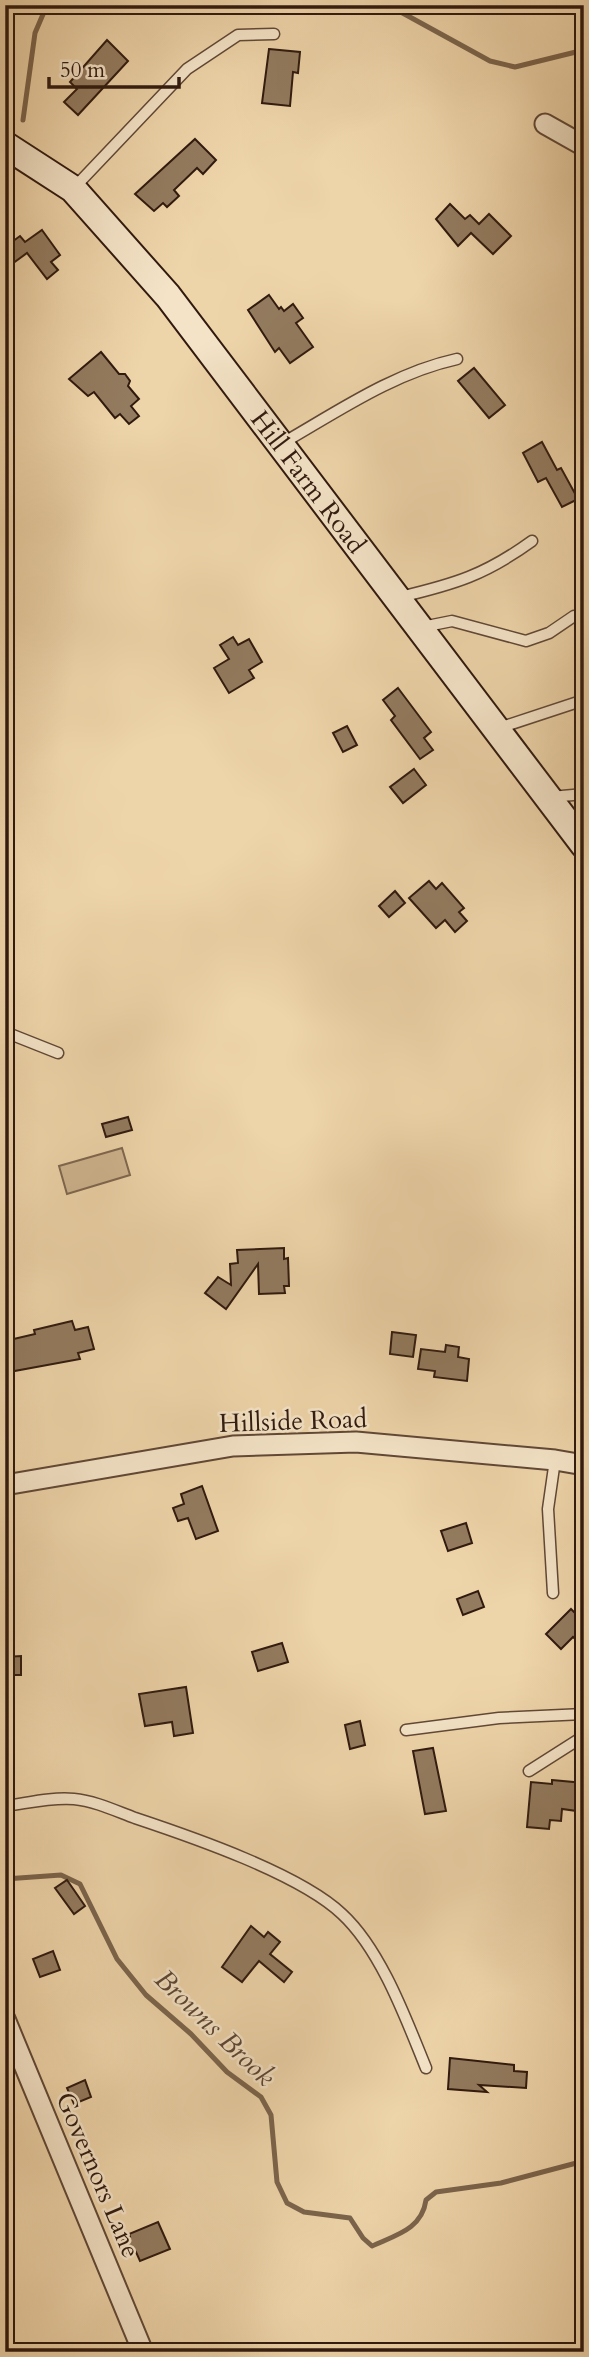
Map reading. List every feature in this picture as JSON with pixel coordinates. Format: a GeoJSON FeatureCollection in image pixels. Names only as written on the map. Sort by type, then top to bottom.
{"type":"FeatureCollection","features":[{"type":"Feature","properties":{"kind":"main road","name":"Hill Farm Road"},"geometry":{"type":"LineString","coordinates":[[5,145],[73,189],[168,296],[584,845]]}},
{"type":"Feature","properties":{"kind":"street"},"geometry":{"type":"LineString","coordinates":[[545,124],[584,146]]}},
{"type":"Feature","properties":{"kind":"street","name":"Hillside Road"},"geometry":{"type":"LineString","coordinates":[[5,1485],[233,1446],[356,1442],[584,1465]]}},
{"type":"Feature","properties":{"kind":"street","name":"Governors Lane"},"geometry":{"type":"LineString","coordinates":[[5,2019],[143,2352]]}},
{"type":"Feature","properties":{"kind":"lane"},"geometry":{"type":"LineString","coordinates":[[73,189],[187,69],[238,35],[274,34]]}},
{"type":"Feature","properties":{"kind":"lane"},"geometry":{"type":"LineString","coordinates":[[280,445],[387,383],[424,366],[457,359]]}},
{"type":"Feature","properties":{"kind":"lane"},"geometry":{"type":"LineString","coordinates":[[396,598],[463,582],[500,564],[532,541]]}},
{"type":"Feature","properties":{"kind":"lane"},"geometry":{"type":"LineString","coordinates":[[418,628],[452,621],[526,641],[549,632],[574,617]]}},
{"type":"Feature","properties":{"kind":"lane"},"geometry":{"type":"LineString","coordinates":[[495,729],[584,700]]}},
{"type":"Feature","properties":{"kind":"lane"},"geometry":{"type":"LineString","coordinates":[[547,797],[584,794]]}},
{"type":"Feature","properties":{"kind":"lane"},"geometry":{"type":"LineString","coordinates":[[5,1032],[58,1053]]}},
{"type":"Feature","properties":{"kind":"lane"},"geometry":{"type":"LineString","coordinates":[[553,1594],[548,1509],[555,1460]]}},
{"type":"Feature","properties":{"kind":"lane"},"geometry":{"type":"LineString","coordinates":[[406,1730],[499,1718],[584,1714]]}},
{"type":"Feature","properties":{"kind":"lane"},"geometry":{"type":"LineString","coordinates":[[529,1771],[584,1736]]}},
{"type":"Feature","properties":{"kind":"lane"},"geometry":{"type":"LineString","coordinates":[[5,1806],[74,1799],[93,1803],[161,1826],[315,1892],[344,1915],[366,1943],[403,2014],[426,2068]]}},
{"type":"Feature","properties":{"kind":"shaded area"},"geometry":{"type":"Polygon","coordinates":[[[122,1148],[130,1175],[67,1194],[59,1166],[122,1148]]]}},
{"type":"Feature","properties":{"kind":"building"},"geometry":{"type":"Polygon","coordinates":[[[107,40],[128,61],[78,115],[64,102],[77,89],[70,82],[107,40]]]}},
{"type":"Feature","properties":{"kind":"building"},"geometry":{"type":"Polygon","coordinates":[[[269,49],[300,52],[298,73],[293,72],[290,106],[262,103],[269,49]]]}},
{"type":"Feature","properties":{"kind":"building"},"geometry":{"type":"Polygon","coordinates":[[[195,139],[216,160],[203,174],[197,168],[174,190],[179,196],[167,207],[163,203],[154,211],[135,194],[195,139]]]}},
{"type":"Feature","properties":{"kind":"building"},"geometry":{"type":"Polygon","coordinates":[[[450,204],[465,219],[470,215],[479,224],[489,214],[511,236],[493,254],[471,233],[458,246],[436,219],[450,204]]]}},
{"type":"Feature","properties":{"kind":"building"},"geometry":{"type":"Polygon","coordinates":[[[42,230],[60,255],[51,262],[58,270],[47,279],[27,253],[5,269],[5,247],[20,236],[25,242],[42,230]]]}},
{"type":"Feature","properties":{"kind":"building"},"geometry":{"type":"Polygon","coordinates":[[[269,295],[279,309],[281,307],[284,311],[293,304],[303,318],[296,323],[313,347],[290,363],[279,348],[275,352],[248,310],[269,295]]]}},
{"type":"Feature","properties":{"kind":"building"},"geometry":{"type":"Polygon","coordinates":[[[101,352],[119,374],[125,374],[130,381],[128,386],[139,399],[131,406],[139,416],[129,424],[120,414],[115,418],[94,392],[88,396],[69,379],[101,352]]]}},
{"type":"Feature","properties":{"kind":"building"},"geometry":{"type":"Polygon","coordinates":[[[474,368],[505,405],[489,418],[458,381],[474,368]]]}},
{"type":"Feature","properties":{"kind":"building"},"geometry":{"type":"Polygon","coordinates":[[[542,442],[557,470],[561,468],[578,499],[562,507],[546,478],[538,482],[523,453],[542,442]]]}},
{"type":"Feature","properties":{"kind":"building"},"geometry":{"type":"Polygon","coordinates":[[[233,637],[238,645],[249,639],[262,662],[249,670],[254,678],[229,693],[214,668],[229,659],[220,645],[233,637]]]}},
{"type":"Feature","properties":{"kind":"building"},"geometry":{"type":"Polygon","coordinates":[[[398,688],[431,732],[424,738],[433,750],[420,759],[391,720],[395,716],[383,700],[398,688]]]}},
{"type":"Feature","properties":{"kind":"building"},"geometry":{"type":"Polygon","coordinates":[[[347,726],[357,745],[343,752],[333,733],[347,726]]]}},
{"type":"Feature","properties":{"kind":"building"},"geometry":{"type":"Polygon","coordinates":[[[414,769],[426,785],[403,803],[390,787],[414,769]]]}},
{"type":"Feature","properties":{"kind":"building"},"geometry":{"type":"Polygon","coordinates":[[[429,881],[436,889],[442,883],[464,908],[459,912],[467,921],[455,932],[445,920],[436,928],[409,898],[429,881]]]}},
{"type":"Feature","properties":{"kind":"building"},"geometry":{"type":"Polygon","coordinates":[[[395,891],[405,903],[389,917],[379,906],[395,891]]]}},
{"type":"Feature","properties":{"kind":"building"},"geometry":{"type":"Polygon","coordinates":[[[128,1117],[132,1130],[106,1137],[102,1124],[128,1117]]]}},
{"type":"Feature","properties":{"kind":"building"},"geometry":{"type":"Polygon","coordinates":[[[284,1248],[284,1259],[288,1258],[289,1286],[284,1286],[285,1293],[259,1294],[258,1264],[226,1309],[205,1293],[218,1277],[231,1285],[230,1264],[238,1263],[237,1250],[284,1248]]]}},
{"type":"Feature","properties":{"kind":"building"},"geometry":{"type":"Polygon","coordinates":[[[72,1321],[75,1330],[88,1327],[94,1349],[78,1353],[80,1359],[9,1372],[5,1341],[35,1334],[34,1330],[72,1321]]]}},
{"type":"Feature","properties":{"kind":"building"},"geometry":{"type":"Polygon","coordinates":[[[392,1332],[416,1335],[413,1357],[390,1354],[392,1332]]]}},
{"type":"Feature","properties":{"kind":"building"},"geometry":{"type":"Polygon","coordinates":[[[446,1345],[459,1347],[458,1357],[469,1359],[467,1381],[434,1377],[435,1371],[418,1369],[421,1349],[445,1352],[446,1345]]]}},
{"type":"Feature","properties":{"kind":"building"},"geometry":{"type":"Polygon","coordinates":[[[202,1486],[218,1531],[196,1539],[188,1518],[178,1521],[173,1508],[184,1504],[181,1494],[202,1486]]]}},
{"type":"Feature","properties":{"kind":"building"},"geometry":{"type":"Polygon","coordinates":[[[466,1523],[472,1543],[448,1551],[441,1531],[466,1523]]]}},
{"type":"Feature","properties":{"kind":"building"},"geometry":{"type":"Polygon","coordinates":[[[478,1591],[484,1607],[463,1615],[457,1599],[478,1591]]]}},
{"type":"Feature","properties":{"kind":"building"},"geometry":{"type":"Polygon","coordinates":[[[571,1609],[584,1622],[584,1647],[573,1637],[561,1649],[546,1634],[571,1609]]]}},
{"type":"Feature","properties":{"kind":"building"},"geometry":{"type":"Polygon","coordinates":[[[282,1643],[288,1662],[258,1671],[252,1652],[282,1643]]]}},
{"type":"Feature","properties":{"kind":"building"},"geometry":{"type":"Polygon","coordinates":[[[21,1656],[21,1675],[5,1675],[5,1657],[21,1656]]]}},
{"type":"Feature","properties":{"kind":"building"},"geometry":{"type":"Polygon","coordinates":[[[186,1687],[193,1733],[174,1736],[172,1722],[145,1726],[139,1694],[186,1687]]]}},
{"type":"Feature","properties":{"kind":"building"},"geometry":{"type":"Polygon","coordinates":[[[360,1721],[365,1745],[350,1749],[345,1725],[360,1721]]]}},
{"type":"Feature","properties":{"kind":"building"},"geometry":{"type":"Polygon","coordinates":[[[433,1748],[446,1811],[425,1814],[413,1751],[433,1748]]]}},
{"type":"Feature","properties":{"kind":"building"},"geometry":{"type":"Polygon","coordinates":[[[552,1780],[584,1783],[584,1812],[562,1809],[561,1821],[550,1820],[549,1829],[527,1827],[531,1782],[552,1784],[552,1780]]]}},
{"type":"Feature","properties":{"kind":"building"},"geometry":{"type":"Polygon","coordinates":[[[67,1880],[85,1906],[74,1914],[55,1888],[67,1880]]]}},
{"type":"Feature","properties":{"kind":"building"},"geometry":{"type":"Polygon","coordinates":[[[251,1926],[264,1937],[268,1932],[280,1942],[270,1954],[292,1972],[284,1982],[259,1961],[242,1982],[222,1967],[251,1926]]]}},
{"type":"Feature","properties":{"kind":"building"},"geometry":{"type":"Polygon","coordinates":[[[53,1951],[60,1970],[40,1977],[33,1959],[53,1951]]]}},
{"type":"Feature","properties":{"kind":"building"},"geometry":{"type":"Polygon","coordinates":[[[450,2058],[514,2065],[514,2071],[527,2072],[526,2088],[479,2085],[487,2092],[448,2089],[450,2058]]]}},
{"type":"Feature","properties":{"kind":"building"},"geometry":{"type":"Polygon","coordinates":[[[85,2080],[91,2097],[74,2104],[67,2088],[85,2080]]]}},
{"type":"Feature","properties":{"kind":"building"},"geometry":{"type":"Polygon","coordinates":[[[158,2222],[170,2249],[140,2261],[136,2252],[128,2255],[122,2240],[130,2237],[129,2234],[158,2222]]]}},
{"type":"Feature","properties":{"kind":"waterway"},"geometry":{"type":"LineString","coordinates":[[23,120],[35,33],[47,5]]}},
{"type":"Feature","properties":{"kind":"waterway"},"geometry":{"type":"LineString","coordinates":[[388,5],[490,61],[515,67],[584,50]]}},
{"type":"Feature","properties":{"kind":"waterway","name":"Browns Brook"},"geometry":{"type":"LineString","coordinates":[[5,1879],[61,1875],[80,1884],[117,1959],[146,1995],[191,2034],[227,2072],[261,2097],[271,2115],[277,2182],[287,2203],[304,2212],[350,2218],[363,2238],[372,2246],[406,2230],[419,2218],[426,2200],[436,2192],[501,2183],[584,2161]]}}]}
